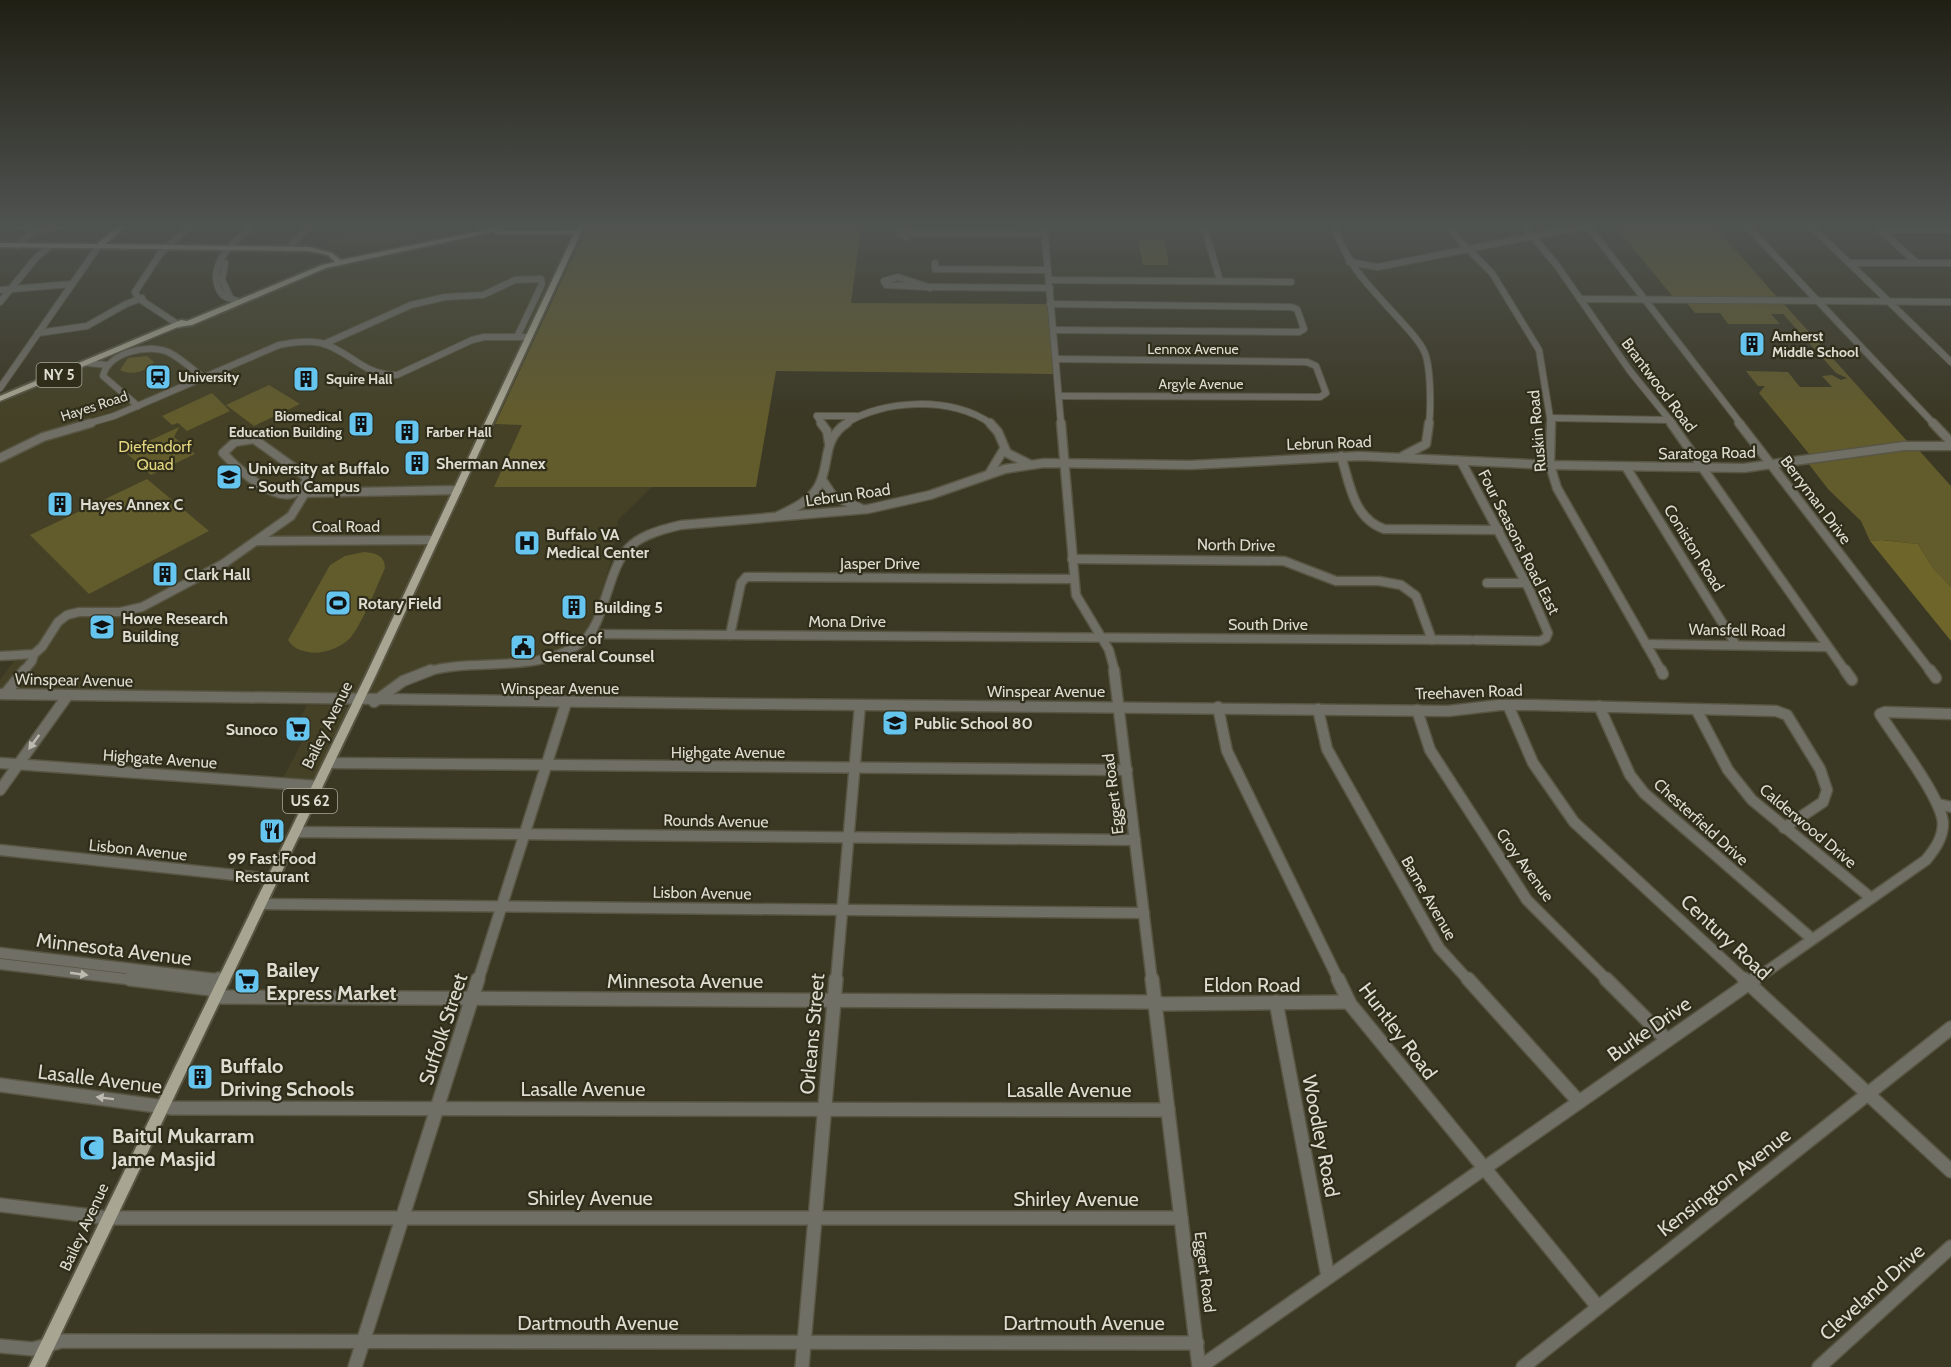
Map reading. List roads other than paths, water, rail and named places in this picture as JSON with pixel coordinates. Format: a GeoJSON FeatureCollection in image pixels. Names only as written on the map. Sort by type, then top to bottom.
{"type":"FeatureCollection","features":[{"type":"Feature","properties":{"kind":"main road","name":"NY 5"},"geometry":{"type":"LineString","coordinates":[[0,399],[121,352],[152,336],[189,323],[226,306],[234,299],[259,290]]}},
{"type":"Feature","properties":{"kind":"main road","name":"Bailey Avenue"},"geometry":{"type":"LineString","coordinates":[[37,1367],[329,763],[551,290]]}},
{"type":"Feature","properties":{"kind":"street"},"geometry":{"type":"LineString","coordinates":[[0,302],[9,290]]}},
{"type":"Feature","properties":{"kind":"street"},"geometry":{"type":"LineString","coordinates":[[0,388],[68,290]]}},
{"type":"Feature","properties":{"kind":"street"},"geometry":{"type":"LineString","coordinates":[[137,290],[135,292],[179,325]]}},
{"type":"Feature","properties":{"kind":"street"},"geometry":{"type":"LineString","coordinates":[[219,290],[224,295],[234,299]]}},
{"type":"Feature","properties":{"kind":"street"},"geometry":{"type":"LineString","coordinates":[[324,344],[418,303],[445,297],[483,295],[493,290]]}},
{"type":"Feature","properties":{"kind":"street"},"geometry":{"type":"LineString","coordinates":[[517,337],[539,290]]}},
{"type":"Feature","properties":{"kind":"street","name":"Eggert Road"},"geometry":{"type":"LineString","coordinates":[[1050,290],[1074,579],[1080,607],[1102,638],[1113,659],[1200,1367]]}},
{"type":"Feature","properties":{"kind":"street"},"geometry":{"type":"LineString","coordinates":[[1371,290],[1412,334],[1426,355],[1431,406],[1426,444],[1429,450],[1440,459]]}},
{"type":"Feature","properties":{"kind":"street","name":"Ruskin Road"},"geometry":{"type":"LineString","coordinates":[[1504,290],[1539,350],[1551,418],[1550,465],[1564,504],[1591,544],[1663,674]]}},
{"type":"Feature","properties":{"kind":"street","name":"Brantwood Road"},"geometry":{"type":"LineString","coordinates":[[1574,290],[1630,371],[1670,420],[1852,680]]}},
{"type":"Feature","properties":{"kind":"street","name":"Berryman Drive"},"geometry":{"type":"LineString","coordinates":[[1637,290],[1936,678]]}},
{"type":"Feature","properties":{"kind":"street"},"geometry":{"type":"LineString","coordinates":[[1808,290],[1951,444]]}},
{"type":"Feature","properties":{"kind":"street"},"geometry":{"type":"LineString","coordinates":[[1877,290],[1951,362]]}},
{"type":"Feature","properties":{"kind":"street"},"geometry":{"type":"LineString","coordinates":[[38,334],[96,326],[109,316],[143,298]]}},
{"type":"Feature","properties":{"kind":"street"},"geometry":{"type":"LineString","coordinates":[[1580,299],[1951,302]]}},
{"type":"Feature","properties":{"kind":"street"},"geometry":{"type":"LineString","coordinates":[[1050,304],[1291,307],[1297,309],[1304,329],[1299,332],[1053,330]]}},
{"type":"Feature","properties":{"kind":"street"},"geometry":{"type":"LineString","coordinates":[[149,349],[144,344],[152,336]]}},
{"type":"Feature","properties":{"kind":"street"},"geometry":{"type":"LineString","coordinates":[[324,344],[374,375],[397,375],[472,340],[529,337]]}},
{"type":"Feature","properties":{"kind":"street","name":"Hayes Road"},"geometry":{"type":"LineString","coordinates":[[0,458],[43,437],[102,420],[138,406],[272,347],[301,342],[324,344]]}},
{"type":"Feature","properties":{"kind":"street"},"geometry":{"type":"LineString","coordinates":[[138,406],[104,377],[103,371],[107,365],[121,352],[149,349],[168,351],[203,377]]}},
{"type":"Feature","properties":{"kind":"street"},"geometry":{"type":"LineString","coordinates":[[1939,350],[1951,350]]}},
{"type":"Feature","properties":{"kind":"street","name":"Lennox Avenue"},"geometry":{"type":"LineString","coordinates":[[1056,359],[1307,362],[1316,366],[1321,378]]}},
{"type":"Feature","properties":{"kind":"street"},"geometry":{"type":"LineString","coordinates":[[88,363],[100,362],[107,365]]}},
{"type":"Feature","properties":{"kind":"street","name":"Argyle Avenue"},"geometry":{"type":"LineString","coordinates":[[1059,396],[1320,397],[1326,393],[1321,378]]}},
{"type":"Feature","properties":{"kind":"street"},"geometry":{"type":"LineString","coordinates":[[774,519],[805,501],[823,481],[829,443],[827,431],[817,416],[861,415],[898,406],[947,407],[978,416],[989,423],[997,430],[1004,448],[1018,460],[1031,464]]}},
{"type":"Feature","properties":{"kind":"street"},"geometry":{"type":"LineString","coordinates":[[829,443],[841,428],[861,415]]}},
{"type":"Feature","properties":{"kind":"street"},"geometry":{"type":"LineString","coordinates":[[1551,418],[1670,420]]}},
{"type":"Feature","properties":{"kind":"street"},"geometry":{"type":"LineString","coordinates":[[3,694],[32,661],[34,654],[42,647],[63,617],[75,612],[120,612],[141,607],[223,564],[291,516],[305,493],[304,475],[257,440],[239,440],[228,445],[223,455],[269,491],[289,494],[305,493],[458,490]]}},
{"type":"Feature","properties":{"kind":"street","name":"Lebrun Road"},"geometry":{"type":"LineString","coordinates":[[1401,456],[1426,444]]}},
{"type":"Feature","properties":{"kind":"street","name":"Saratoga Road"},"geometry":{"type":"LineString","coordinates":[[1461,461],[1704,469],[1744,468],[1904,446],[1951,444]]}},
{"type":"Feature","properties":{"kind":"street"},"geometry":{"type":"LineString","coordinates":[[989,474],[1004,448]]}},
{"type":"Feature","properties":{"kind":"street"},"geometry":{"type":"LineString","coordinates":[[1341,456],[1363,517],[1374,526],[1384,529],[1499,530]]}},
{"type":"Feature","properties":{"kind":"street","name":"Lebrun Road"},"geometry":{"type":"LineString","coordinates":[[374,702],[387,690],[427,672],[460,665],[516,665],[542,661],[562,654],[590,634],[601,612],[618,558],[637,540],[656,531],[675,526],[868,509],[930,495],[989,474],[1031,464],[1203,464],[1341,456],[1401,456],[1461,461]]}},
{"type":"Feature","properties":{"kind":"street","name":"Four Seasons Road East"},"geometry":{"type":"LineString","coordinates":[[1432,640],[1540,641],[1546,638],[1548,630],[1499,530],[1474,489],[1461,461]]}},
{"type":"Feature","properties":{"kind":"street","name":"Coniston Road"},"geometry":{"type":"LineString","coordinates":[[1626,467],[1736,645]]}},
{"type":"Feature","properties":{"kind":"street"},"geometry":{"type":"LineString","coordinates":[[823,481],[833,496],[849,505],[868,509]]}},
{"type":"Feature","properties":{"kind":"street"},"geometry":{"type":"LineString","coordinates":[[289,494],[298,491],[306,482]]}},
{"type":"Feature","properties":{"kind":"street","name":"Coal Road"},"geometry":{"type":"LineString","coordinates":[[257,541],[434,540]]}},
{"type":"Feature","properties":{"kind":"street","name":"North Drive"},"geometry":{"type":"LineString","coordinates":[[1072,559],[1284,561],[1296,564],[1320,577],[1339,582],[1398,583],[1415,595],[1432,640]]}},
{"type":"Feature","properties":{"kind":"street","name":"Jasper Drive"},"geometry":{"type":"LineString","coordinates":[[730,635],[741,583],[746,578],[1074,579]]}},
{"type":"Feature","properties":{"kind":"street"},"geometry":{"type":"LineString","coordinates":[[1487,583],[1525,583]]}},
{"type":"Feature","properties":{"kind":"street","name":"Mona Drive"},"geometry":{"type":"LineString","coordinates":[[590,634],[1102,638]]}},
{"type":"Feature","properties":{"kind":"street","name":"South Drive"},"geometry":{"type":"LineString","coordinates":[[1102,638],[1432,640]]}},
{"type":"Feature","properties":{"kind":"street","name":"Wansfell Road"},"geometry":{"type":"LineString","coordinates":[[1646,644],[1827,647]]}},
{"type":"Feature","properties":{"kind":"street"},"geometry":{"type":"LineString","coordinates":[[0,656],[34,654]]}},
{"type":"Feature","properties":{"kind":"street","name":"Winspear Avenue"},"geometry":{"type":"LineString","coordinates":[[3,694],[374,702],[1119,707]]}},
{"type":"Feature","properties":{"kind":"street"},"geometry":{"type":"LineString","coordinates":[[0,790],[68,695]]}},
{"type":"Feature","properties":{"kind":"street","name":"Suffolk Street"},"geometry":{"type":"LineString","coordinates":[[356,1367],[566,703]]}},
{"type":"Feature","properties":{"kind":"street","name":"Orleans Street"},"geometry":{"type":"LineString","coordinates":[[802,1367],[860,705]]}},
{"type":"Feature","properties":{"kind":"street","name":"Treehaven Road"},"geometry":{"type":"LineString","coordinates":[[1119,707],[1464,710],[1508,705],[1784,712],[1824,777],[1828,789],[1824,800],[1784,828]]}},
{"type":"Feature","properties":{"kind":"street","name":"Century Road"},"geometry":{"type":"LineString","coordinates":[[1508,705],[1533,763],[1574,822],[1951,1171]]}},
{"type":"Feature","properties":{"kind":"street","name":"Chesterfield Drive"},"geometry":{"type":"LineString","coordinates":[[1599,706],[1630,775],[1644,793],[1812,939]]}},
{"type":"Feature","properties":{"kind":"street","name":"Huntley Road"},"geometry":{"type":"LineString","coordinates":[[1218,707],[1227,751],[1349,1002],[1484,1169],[1599,1306]]}},
{"type":"Feature","properties":{"kind":"street","name":"Bame Avenue"},"geometry":{"type":"LineString","coordinates":[[1318,709],[1327,748],[1439,948],[1579,1102]]}},
{"type":"Feature","properties":{"kind":"street","name":"Calderwood Drive"},"geometry":{"type":"LineString","coordinates":[[1696,709],[1735,780],[1752,800],[1871,898]]}},
{"type":"Feature","properties":{"kind":"street","name":"Croy Avenue"},"geometry":{"type":"LineString","coordinates":[[1417,710],[1430,750],[1527,900],[1667,1040]]}},
{"type":"Feature","properties":{"kind":"street","name":"Burke Drive"},"geometry":{"type":"LineString","coordinates":[[1200,1367],[1932,854],[1943,831],[1942,813],[1879,716],[1885,712],[1949,714]]}},
{"type":"Feature","properties":{"kind":"street","name":"Highgate Avenue"},"geometry":{"type":"LineString","coordinates":[[0,763],[318,786]]}},
{"type":"Feature","properties":{"kind":"street","name":"Highgate Avenue"},"geometry":{"type":"LineString","coordinates":[[329,763],[1127,770]]}},
{"type":"Feature","properties":{"kind":"street"},"geometry":{"type":"LineString","coordinates":[[1938,804],[1951,807]]}},
{"type":"Feature","properties":{"kind":"street","name":"Rounds Avenue"},"geometry":{"type":"LineString","coordinates":[[295,832],[1136,840]]}},
{"type":"Feature","properties":{"kind":"street","name":"Lisbon Avenue"},"geometry":{"type":"LineString","coordinates":[[0,850],[273,879]]}},
{"type":"Feature","properties":{"kind":"street","name":"Lisbon Avenue"},"geometry":{"type":"LineString","coordinates":[[260,904],[1144,913]]}},
{"type":"Feature","properties":{"kind":"street","name":"Minnesota Avenue"},"geometry":{"type":"LineString","coordinates":[[0,953],[56,960],[219,989]]}},
{"type":"Feature","properties":{"kind":"street"},"geometry":{"type":"LineString","coordinates":[[48,970],[56,960]]}},
{"type":"Feature","properties":{"kind":"street","name":"Minnesota Avenue"},"geometry":{"type":"LineString","coordinates":[[0,964],[219,989],[473,998],[1155,1003]]}},
{"type":"Feature","properties":{"kind":"street","name":"Woodley Road"},"geometry":{"type":"LineString","coordinates":[[1276,1002],[1328,1277]]}},
{"type":"Feature","properties":{"kind":"street","name":"Eldon Road"},"geometry":{"type":"LineString","coordinates":[[1155,1003],[1349,1002]]}},
{"type":"Feature","properties":{"kind":"street","name":"Kensington Avenue"},"geometry":{"type":"LineString","coordinates":[[1522,1367],[1951,1028]]}},
{"type":"Feature","properties":{"kind":"street","name":"Lasalle Avenue"},"geometry":{"type":"LineString","coordinates":[[0,1086],[163,1106],[1168,1110]]}},
{"type":"Feature","properties":{"kind":"street","name":"Shirley Avenue"},"geometry":{"type":"LineString","coordinates":[[0,1205],[108,1218],[1181,1218]]}},
{"type":"Feature","properties":{"kind":"street","name":"Cleveland Drive"},"geometry":{"type":"LineString","coordinates":[[1819,1367],[1951,1247]]}},
{"type":"Feature","properties":{"kind":"street","name":"Dartmouth Avenue"},"geometry":{"type":"LineString","coordinates":[[0,1346],[33,1349],[62,1341],[1197,1343]]}},
{"type":"Feature","properties":{"kind":"place","name":"Amherst Middle School"},"geometry":{"type":"Point","coordinates":[1752,344]}},
{"type":"Feature","properties":{"kind":"place","name":"University"},"geometry":{"type":"Point","coordinates":[158,377]}},
{"type":"Feature","properties":{"kind":"place","name":"Squire Hall"},"geometry":{"type":"Point","coordinates":[306,379]}},
{"type":"Feature","properties":{"kind":"place","name":"Biomedical Education Building"},"geometry":{"type":"Point","coordinates":[361,424]}},
{"type":"Feature","properties":{"kind":"place","name":"Farber Hall"},"geometry":{"type":"Point","coordinates":[407,432]}},
{"type":"Feature","properties":{"kind":"place","name":"Sherman Annex"},"geometry":{"type":"Point","coordinates":[417,463]}},
{"type":"Feature","properties":{"kind":"place","name":"University at Buffalo - South Campus"},"geometry":{"type":"Point","coordinates":[229,477]}},
{"type":"Feature","properties":{"kind":"place","name":"Hayes Annex C"},"geometry":{"type":"Point","coordinates":[60,504]}},
{"type":"Feature","properties":{"kind":"place","name":"Buffalo VA Medical Center"},"geometry":{"type":"Point","coordinates":[527,543]}},
{"type":"Feature","properties":{"kind":"place","name":"Clark Hall"},"geometry":{"type":"Point","coordinates":[165,574]}},
{"type":"Feature","properties":{"kind":"place","name":"Rotary Field"},"geometry":{"type":"Point","coordinates":[338,603]}},
{"type":"Feature","properties":{"kind":"place","name":"Building 5"},"geometry":{"type":"Point","coordinates":[574,607]}},
{"type":"Feature","properties":{"kind":"place","name":"Howe Research Building"},"geometry":{"type":"Point","coordinates":[102,627]}},
{"type":"Feature","properties":{"kind":"place","name":"Office of General Counsel"},"geometry":{"type":"Point","coordinates":[523,647]}},
{"type":"Feature","properties":{"kind":"place","name":"Public School 80"},"geometry":{"type":"Point","coordinates":[895,723]}},
{"type":"Feature","properties":{"kind":"place","name":"Sunoco"},"geometry":{"type":"Point","coordinates":[298,729]}},
{"type":"Feature","properties":{"kind":"place","name":"99 Fast Food Restaurant"},"geometry":{"type":"Point","coordinates":[272,831]}},
{"type":"Feature","properties":{"kind":"place","name":"Bailey Express Market"},"geometry":{"type":"Point","coordinates":[247,981]}},
{"type":"Feature","properties":{"kind":"place","name":"Buffalo Driving Schools"},"geometry":{"type":"Point","coordinates":[200,1077]}},
{"type":"Feature","properties":{"kind":"place","name":"Baitul Mukarram Jame Masjid"},"geometry":{"type":"Point","coordinates":[92,1148]}},
{"type":"Feature","properties":{"kind":"park label","name":"Diefendorf Quad"},"geometry":{"type":"Point","coordinates":[155,455]}}]}
